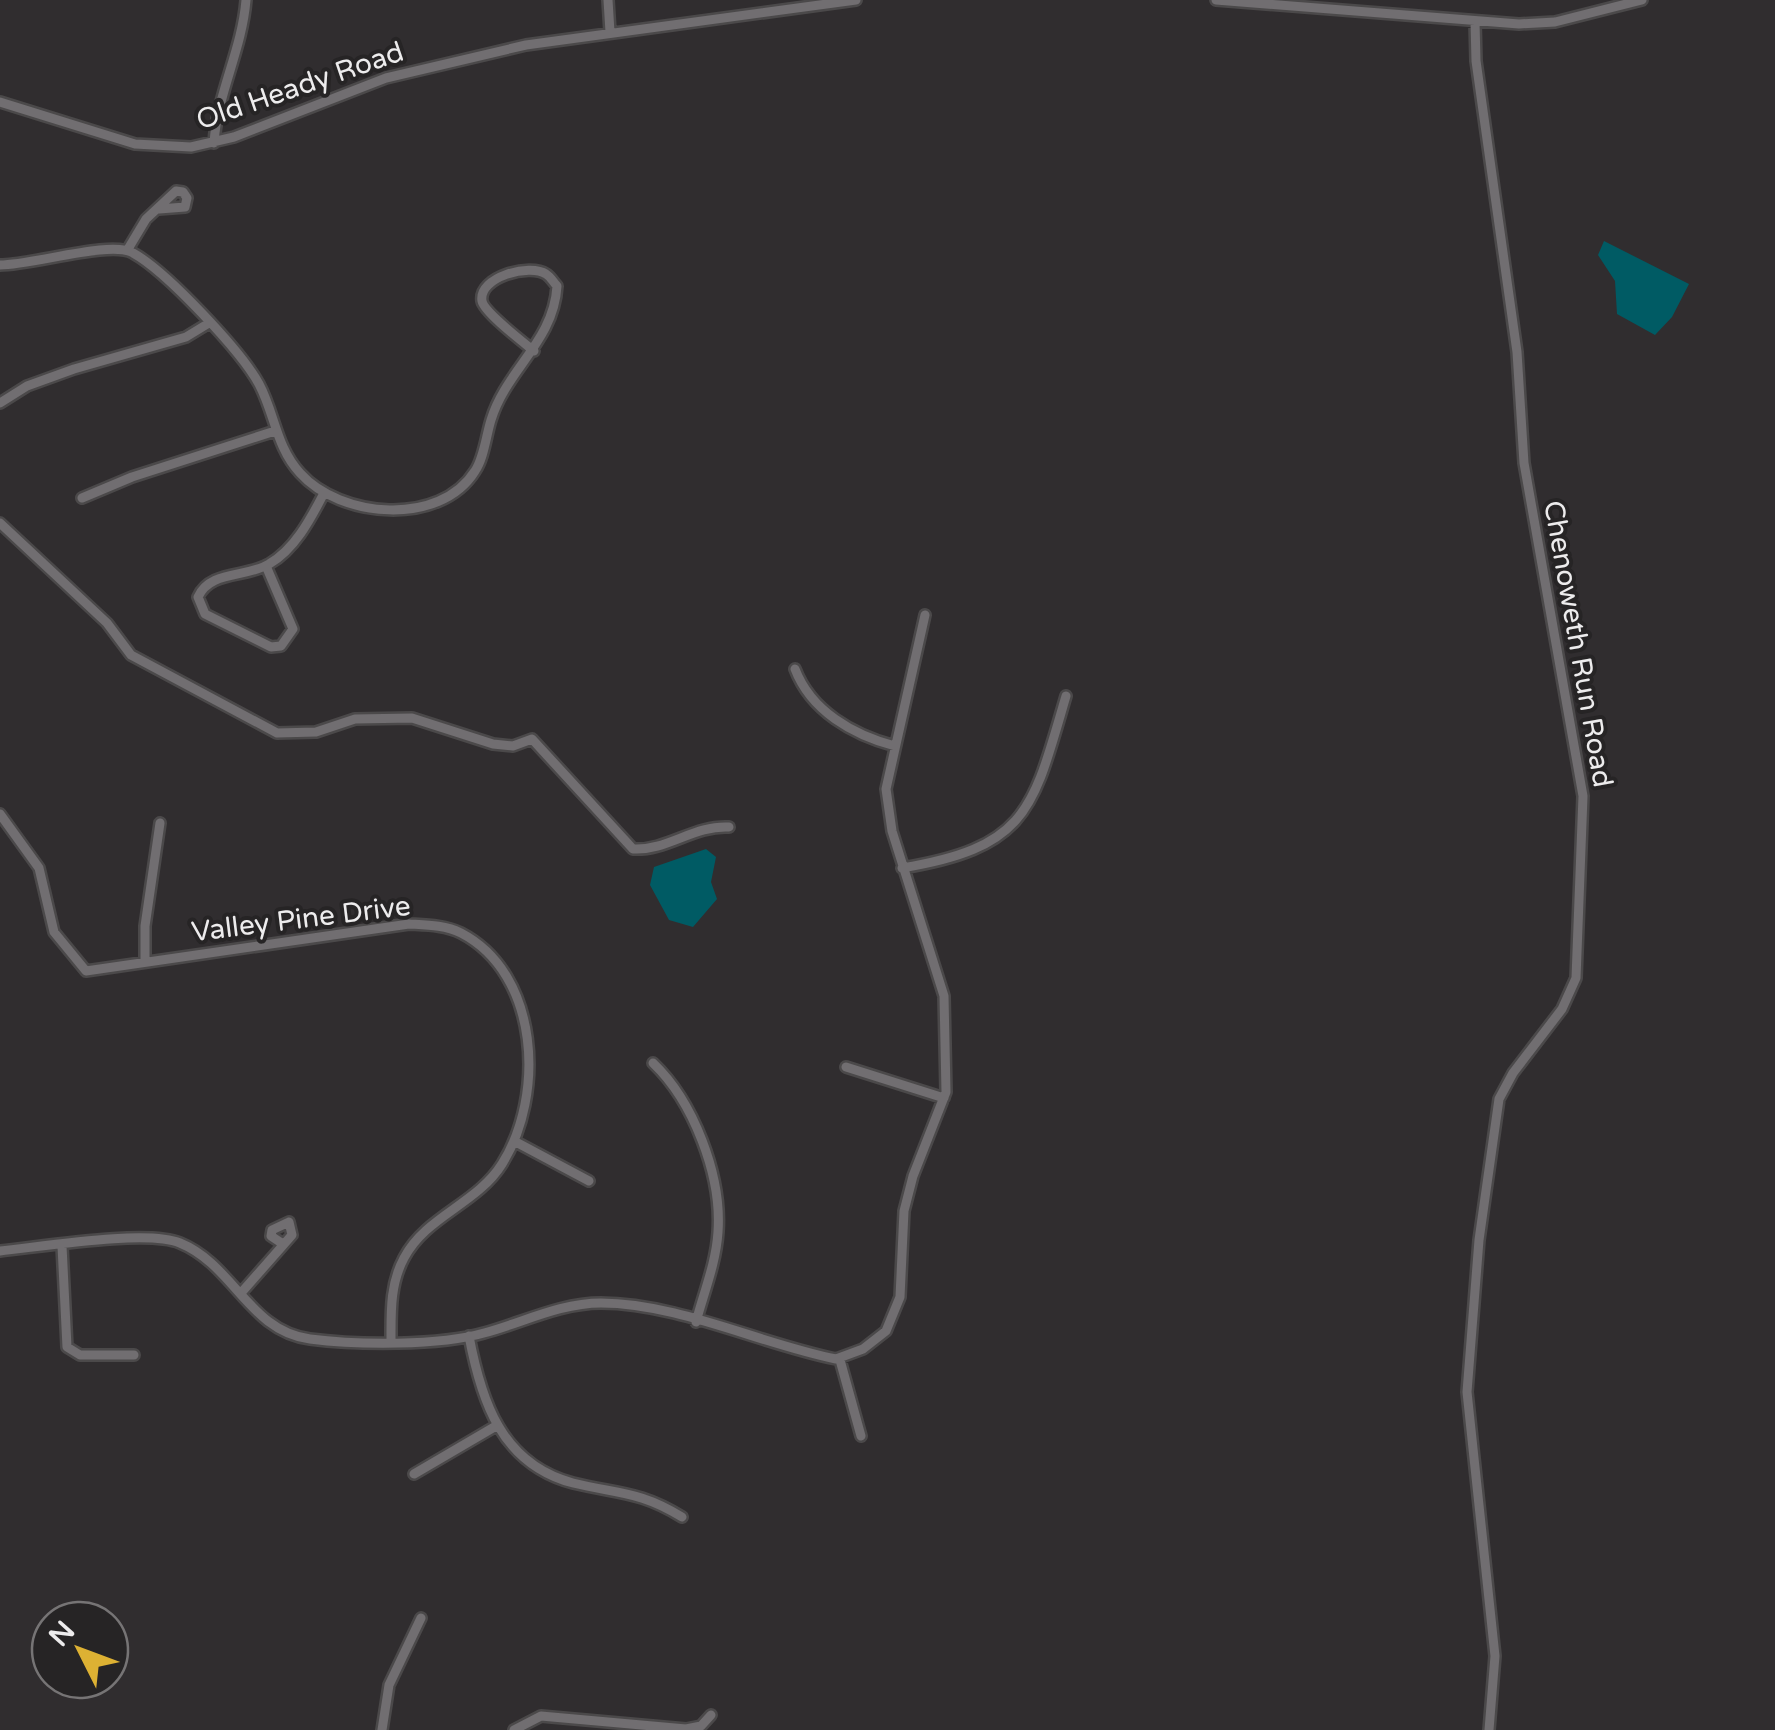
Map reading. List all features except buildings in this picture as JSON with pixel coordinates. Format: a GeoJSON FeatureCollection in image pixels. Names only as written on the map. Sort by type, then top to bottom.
{"type":"FeatureCollection","features":[{"type":"Feature","properties":{"kind":"street"},"geometry":{"type":"LineString","coordinates":[[214,143],[216,115],[235,61],[246,0]]}},
{"type":"Feature","properties":{"kind":"street"},"geometry":{"type":"LineString","coordinates":[[608,0],[610,32]]}},
{"type":"Feature","properties":{"kind":"street","name":"Old Heady Road"},"geometry":{"type":"LineString","coordinates":[[0,102],[135,144],[174,148],[214,143],[386,78],[520,47],[856,0]]}},
{"type":"Feature","properties":{"kind":"street"},"geometry":{"type":"LineString","coordinates":[[1216,0],[1475,22],[1555,22],[1642,0]]}},
{"type":"Feature","properties":{"kind":"street","name":"Chenoweth Run Road"},"geometry":{"type":"LineString","coordinates":[[1475,22],[1476,61],[1517,352],[1524,464],[1584,796],[1576,978],[1562,1009],[1513,1073],[1499,1099],[1479,1240],[1467,1392],[1495,1656],[1489,1730]]}},
{"type":"Feature","properties":{"kind":"street"},"geometry":{"type":"LineString","coordinates":[[128,249],[146,220],[159,209]]}},
{"type":"Feature","properties":{"kind":"street"},"geometry":{"type":"LineString","coordinates":[[0,265],[31,265],[97,248],[128,249],[209,323],[252,373],[274,432],[298,472],[323,495],[384,508],[426,507],[452,495],[476,470],[497,401],[534,351],[550,324],[557,286],[546,273],[529,270],[494,280],[484,288],[481,299],[486,311],[534,351]]}},
{"type":"Feature","properties":{"kind":"street"},"geometry":{"type":"LineString","coordinates":[[0,402],[27,386],[186,337],[209,323]]}},
{"type":"Feature","properties":{"kind":"street"},"geometry":{"type":"LineString","coordinates":[[82,498],[132,476],[274,432]]}},
{"type":"Feature","properties":{"kind":"street"},"geometry":{"type":"LineString","coordinates":[[266,566],[292,620],[289,639],[271,648],[205,614],[198,596],[212,581],[266,566],[289,549],[323,495]]}},
{"type":"Feature","properties":{"kind":"street"},"geometry":{"type":"LineString","coordinates":[[0,523],[107,622],[130,655],[277,733],[316,732],[355,719],[412,718],[493,744],[513,746],[532,738],[632,850],[650,850],[714,826],[730,827]]}},
{"type":"Feature","properties":{"kind":"street"},"geometry":{"type":"LineString","coordinates":[[0,1251],[168,1239],[197,1252],[241,1293],[260,1318],[294,1336],[391,1340],[469,1336],[570,1306],[598,1303],[696,1322],[840,1360],[886,1331],[900,1297],[904,1211],[912,1176],[944,1098],[944,996],[902,868],[886,789],[925,615]]}},
{"type":"Feature","properties":{"kind":"street"},"geometry":{"type":"LineString","coordinates":[[795,669],[803,691],[833,718],[866,738],[895,746]]}},
{"type":"Feature","properties":{"kind":"street"},"geometry":{"type":"LineString","coordinates":[[902,868],[930,864],[998,839],[1024,816],[1044,772],[1066,696]]}},
{"type":"Feature","properties":{"kind":"street","name":"Valley Pine Drive"},"geometry":{"type":"LineString","coordinates":[[0,814],[39,868],[54,932],[86,970],[232,953],[409,924],[461,933],[500,967],[521,1008],[528,1078],[514,1140],[491,1179],[436,1221],[404,1257],[393,1287],[391,1340]]}},
{"type":"Feature","properties":{"kind":"street"},"geometry":{"type":"LineString","coordinates":[[146,960],[146,910],[160,823]]}},
{"type":"Feature","properties":{"kind":"street"},"geometry":{"type":"LineString","coordinates":[[653,1062],[685,1100],[717,1202],[716,1252],[696,1322]]}},
{"type":"Feature","properties":{"kind":"street"},"geometry":{"type":"LineString","coordinates":[[846,1067],[944,1098]]}},
{"type":"Feature","properties":{"kind":"street"},"geometry":{"type":"LineString","coordinates":[[514,1140],[589,1180]]}},
{"type":"Feature","properties":{"kind":"street"},"geometry":{"type":"LineString","coordinates":[[241,1293],[283,1244]]}},
{"type":"Feature","properties":{"kind":"street"},"geometry":{"type":"LineString","coordinates":[[62,1246],[67,1347],[75,1354],[134,1355]]}},
{"type":"Feature","properties":{"kind":"street"},"geometry":{"type":"LineString","coordinates":[[469,1336],[479,1389],[496,1426],[528,1462],[553,1476],[646,1496],[682,1518]]}},
{"type":"Feature","properties":{"kind":"street"},"geometry":{"type":"LineString","coordinates":[[840,1360],[862,1436]]}},
{"type":"Feature","properties":{"kind":"street"},"geometry":{"type":"LineString","coordinates":[[414,1474],[496,1426]]}},
{"type":"Feature","properties":{"kind":"street"},"geometry":{"type":"LineString","coordinates":[[382,1730],[389,1684],[420,1618]]}},
{"type":"Feature","properties":{"kind":"street"},"geometry":{"type":"LineString","coordinates":[[514,1730],[541,1716],[576,1716],[686,1729],[701,1726],[712,1715]]}},
{"type":"Feature","properties":{"kind":"water"},"geometry":{"type":"Polygon","coordinates":[[[1604,241],[1689,284],[1672,317],[1655,335],[1617,314],[1615,281],[1598,255],[1604,241]]]}},
{"type":"Feature","properties":{"kind":"water"},"geometry":{"type":"Polygon","coordinates":[[[706,849],[716,857],[711,882],[717,899],[693,927],[669,920],[650,885],[654,867],[706,849]]]}}]}
